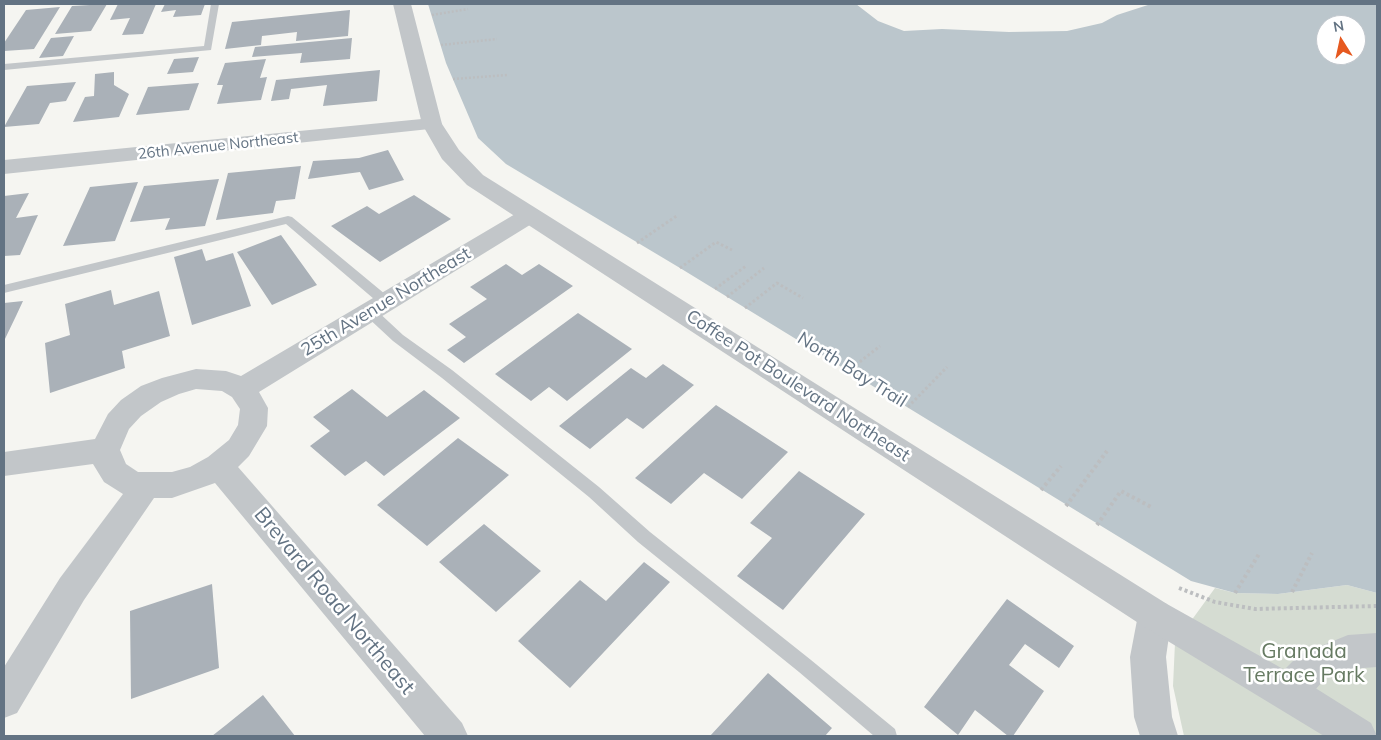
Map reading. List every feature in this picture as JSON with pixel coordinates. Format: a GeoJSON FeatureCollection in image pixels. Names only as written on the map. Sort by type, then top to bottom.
{"type":"FeatureCollection","features":[{"type":"Feature","properties":{"kind":"street","name":"Coffee Pot Boulevard Northeast"},"geometry":{"type":"LineString","coordinates":[[402,4],[432,124],[450,154],[475,180],[1155,615],[1288,692],[1358,736]]}},
{"type":"Feature","properties":{"kind":"street","name":"26th Avenue Northeast"},"geometry":{"type":"LineString","coordinates":[[4,167],[432,124]]}},
{"type":"Feature","properties":{"kind":"street","name":"25th Avenue Northeast"},"geometry":{"type":"LineString","coordinates":[[242,389],[530,215]]}},
{"type":"Feature","properties":{"kind":"street"},"geometry":{"type":"LineString","coordinates":[[196,379],[226,381],[242,389],[254,408],[252,426],[239,448],[220,466],[199,477],[172,485],[146,486],[132,484],[115,473],[109,466],[105,450],[118,422],[130,408],[151,394],[172,385],[196,379]]}},
{"type":"Feature","properties":{"kind":"street"},"geometry":{"type":"LineString","coordinates":[[4,464],[105,450]]}},
{"type":"Feature","properties":{"kind":"street","name":"Brevard Road Northeast"},"geometry":{"type":"LineString","coordinates":[[220,466],[449,736]]}},
{"type":"Feature","properties":{"kind":"street"},"geometry":{"type":"LineString","coordinates":[[4,700],[72,589],[146,486]]}},
{"type":"Feature","properties":{"kind":"street"},"geometry":{"type":"LineString","coordinates":[[1155,615],[1148,657],[1153,717],[1159,736]]}},
{"type":"Feature","properties":{"kind":"street"},"geometry":{"type":"LineString","coordinates":[[1288,692],[1312,668],[1348,652],[1377,650]]}},
{"type":"Feature","properties":{"kind":"lane"},"geometry":{"type":"LineString","coordinates":[[4,67],[208,48],[215,4]]}},
{"type":"Feature","properties":{"kind":"lane"},"geometry":{"type":"LineString","coordinates":[[4,289],[288,220],[378,307],[398,338],[447,374],[594,492],[644,537],[715,596],[805,666],[888,736]]}},
{"type":"Feature","properties":{"kind":"path"},"geometry":{"type":"LineString","coordinates":[[431,15],[468,8]]}},
{"type":"Feature","properties":{"kind":"path"},"geometry":{"type":"LineString","coordinates":[[440,44],[496,39]]}},
{"type":"Feature","properties":{"kind":"path"},"geometry":{"type":"LineString","coordinates":[[453,79],[507,75]]}},
{"type":"Feature","properties":{"kind":"path"},"geometry":{"type":"LineString","coordinates":[[637,242],[678,215]]}},
{"type":"Feature","properties":{"kind":"path"},"geometry":{"type":"LineString","coordinates":[[680,268],[716,242],[732,250]]}},
{"type":"Feature","properties":{"kind":"path"},"geometry":{"type":"LineString","coordinates":[[715,289],[746,266]]}},
{"type":"Feature","properties":{"kind":"path"},"geometry":{"type":"LineString","coordinates":[[727,297],[764,268]]}},
{"type":"Feature","properties":{"kind":"path"},"geometry":{"type":"LineString","coordinates":[[745,308],[777,283],[803,298]]}},
{"type":"Feature","properties":{"kind":"path"},"geometry":{"type":"LineString","coordinates":[[848,371],[880,346]]}},
{"type":"Feature","properties":{"kind":"path"},"geometry":{"type":"LineString","coordinates":[[908,407],[947,367]]}},
{"type":"Feature","properties":{"kind":"path"},"geometry":{"type":"LineString","coordinates":[[1066,506],[1107,451]]}},
{"type":"Feature","properties":{"kind":"path"},"geometry":{"type":"LineString","coordinates":[[1041,490],[1061,466]]}},
{"type":"Feature","properties":{"kind":"path"},"geometry":{"type":"LineString","coordinates":[[1098,525],[1121,491],[1153,508]]}},
{"type":"Feature","properties":{"kind":"path"},"geometry":{"type":"LineString","coordinates":[[1292,592],[1312,553]]}},
{"type":"Feature","properties":{"kind":"path"},"geometry":{"type":"LineString","coordinates":[[1235,593],[1259,554]]}},
{"type":"Feature","properties":{"kind":"path"},"geometry":{"type":"LineString","coordinates":[[1172,584],[1215,602],[1255,609],[1377,606]]}},
{"type":"Feature","properties":{"kind":"green space","name":"Granada Terrace Park"},"geometry":{"type":"Polygon","coordinates":[[[1347,585],[1377,593],[1377,736],[1184,736],[1173,686],[1175,643],[1215,588],[1235,593],[1278,594],[1347,585]]]}},
{"type":"Feature","properties":{"kind":"shaded area"},"geometry":{"type":"Polygon","coordinates":[[[428,4],[856,4],[878,21],[904,31],[942,29],[1009,32],[1067,31],[1102,23],[1117,15],[1151,4],[1377,4],[1377,593],[1347,585],[1278,594],[1235,593],[1191,581],[680,268],[506,164],[478,138],[446,63],[428,4]]]}},
{"type":"Feature","properties":{"kind":"building"},"geometry":{"type":"Polygon","coordinates":[[[107,4],[91,31],[55,34],[72,6],[107,4]]]}},
{"type":"Feature","properties":{"kind":"building"},"geometry":{"type":"Polygon","coordinates":[[[118,4],[156,4],[143,34],[122,35],[130,18],[110,20],[118,4]]]}},
{"type":"Feature","properties":{"kind":"building"},"geometry":{"type":"Polygon","coordinates":[[[165,4],[205,4],[201,15],[173,17],[176,10],[161,12],[165,4]]]}},
{"type":"Feature","properties":{"kind":"building"},"geometry":{"type":"Polygon","coordinates":[[[60,7],[34,49],[4,51],[4,43],[26,10],[60,7]]]}},
{"type":"Feature","properties":{"kind":"building"},"geometry":{"type":"Polygon","coordinates":[[[350,10],[348,36],[296,41],[297,32],[262,36],[261,45],[225,49],[232,22],[350,10]]]}},
{"type":"Feature","properties":{"kind":"building"},"geometry":{"type":"Polygon","coordinates":[[[74,36],[63,56],[39,58],[51,38],[74,36]]]}},
{"type":"Feature","properties":{"kind":"building"},"geometry":{"type":"Polygon","coordinates":[[[352,38],[350,59],[300,63],[302,53],[252,57],[255,47],[352,38]]]}},
{"type":"Feature","properties":{"kind":"building"},"geometry":{"type":"Polygon","coordinates":[[[199,57],[193,72],[167,74],[174,59],[199,57]]]}},
{"type":"Feature","properties":{"kind":"building"},"geometry":{"type":"Polygon","coordinates":[[[266,59],[260,78],[267,77],[261,100],[217,104],[223,85],[217,85],[225,63],[266,59]]]}},
{"type":"Feature","properties":{"kind":"building"},"geometry":{"type":"Polygon","coordinates":[[[380,70],[377,101],[323,106],[327,85],[291,89],[289,99],[271,101],[276,80],[380,70]]]}},
{"type":"Feature","properties":{"kind":"building"},"geometry":{"type":"Polygon","coordinates":[[[114,72],[114,85],[129,94],[119,117],[73,122],[85,97],[94,96],[95,74],[114,72]]]}},
{"type":"Feature","properties":{"kind":"building"},"geometry":{"type":"Polygon","coordinates":[[[76,82],[66,101],[50,103],[39,124],[4,127],[27,86],[76,82]]]}},
{"type":"Feature","properties":{"kind":"building"},"geometry":{"type":"Polygon","coordinates":[[[199,83],[189,110],[136,115],[148,87],[199,83]]]}},
{"type":"Feature","properties":{"kind":"building"},"geometry":{"type":"Polygon","coordinates":[[[388,150],[404,180],[369,190],[360,172],[308,179],[313,161],[359,158],[388,150]]]}},
{"type":"Feature","properties":{"kind":"building"},"geometry":{"type":"Polygon","coordinates":[[[301,166],[295,199],[276,201],[273,213],[216,220],[228,173],[301,166]]]}},
{"type":"Feature","properties":{"kind":"building"},"geometry":{"type":"Polygon","coordinates":[[[219,179],[205,226],[165,230],[170,218],[130,222],[144,186],[219,179]]]}},
{"type":"Feature","properties":{"kind":"building"},"geometry":{"type":"Polygon","coordinates":[[[138,182],[115,241],[63,246],[90,187],[138,182]]]}},
{"type":"Feature","properties":{"kind":"building"},"geometry":{"type":"Polygon","coordinates":[[[29,193],[16,218],[38,215],[20,255],[4,256],[4,196],[29,193]]]}},
{"type":"Feature","properties":{"kind":"building"},"geometry":{"type":"Polygon","coordinates":[[[414,195],[451,219],[380,262],[331,226],[367,206],[379,214],[414,195]]]}},
{"type":"Feature","properties":{"kind":"building"},"geometry":{"type":"Polygon","coordinates":[[[281,235],[317,285],[272,305],[237,252],[281,235]]]}},
{"type":"Feature","properties":{"kind":"building"},"geometry":{"type":"Polygon","coordinates":[[[202,249],[206,261],[233,253],[251,306],[192,325],[174,257],[202,249]]]}},
{"type":"Feature","properties":{"kind":"building"},"geometry":{"type":"Polygon","coordinates":[[[506,264],[522,275],[539,264],[573,286],[464,363],[447,350],[466,337],[449,324],[487,299],[470,287],[506,264]]]}},
{"type":"Feature","properties":{"kind":"building"},"geometry":{"type":"Polygon","coordinates":[[[111,290],[114,305],[159,291],[170,336],[122,351],[125,368],[50,393],[45,343],[70,335],[65,304],[111,290]]]}},
{"type":"Feature","properties":{"kind":"building"},"geometry":{"type":"Polygon","coordinates":[[[23,301],[16,316],[4,341],[4,303],[23,301]]]}},
{"type":"Feature","properties":{"kind":"building"},"geometry":{"type":"Polygon","coordinates":[[[578,313],[632,349],[567,401],[549,387],[531,401],[495,374],[578,313]]]}},
{"type":"Feature","properties":{"kind":"building"},"geometry":{"type":"Polygon","coordinates":[[[663,364],[694,385],[643,429],[627,418],[590,449],[559,426],[631,368],[646,378],[663,364]]]}},
{"type":"Feature","properties":{"kind":"building"},"geometry":{"type":"Polygon","coordinates":[[[352,389],[387,417],[424,390],[460,418],[384,476],[366,461],[345,476],[310,446],[330,431],[313,417],[352,389]]]}},
{"type":"Feature","properties":{"kind":"building"},"geometry":{"type":"Polygon","coordinates":[[[716,405],[788,452],[742,499],[704,473],[671,504],[635,478],[716,405]]]}},
{"type":"Feature","properties":{"kind":"building"},"geometry":{"type":"Polygon","coordinates":[[[458,438],[509,475],[427,546],[377,505],[458,438]]]}},
{"type":"Feature","properties":{"kind":"building"},"geometry":{"type":"Polygon","coordinates":[[[799,471],[865,514],[783,610],[737,576],[772,538],[750,523],[799,471]]]}},
{"type":"Feature","properties":{"kind":"building"},"geometry":{"type":"Polygon","coordinates":[[[484,524],[541,571],[496,612],[439,562],[484,524]]]}},
{"type":"Feature","properties":{"kind":"building"},"geometry":{"type":"Polygon","coordinates":[[[644,562],[670,582],[570,688],[518,641],[580,580],[606,601],[644,562]]]}},
{"type":"Feature","properties":{"kind":"building"},"geometry":{"type":"Polygon","coordinates":[[[212,584],[219,668],[131,699],[130,611],[212,584]]]}},
{"type":"Feature","properties":{"kind":"building"},"geometry":{"type":"Polygon","coordinates":[[[1007,599],[1074,646],[1059,668],[1025,644],[1009,665],[1044,691],[1013,736],[1008,736],[975,710],[958,735],[924,707],[1007,599]]]}},
{"type":"Feature","properties":{"kind":"building"},"geometry":{"type":"Polygon","coordinates":[[[768,673],[832,728],[825,736],[710,736],[768,673]]]}},
{"type":"Feature","properties":{"kind":"building"},"geometry":{"type":"Polygon","coordinates":[[[263,695],[295,736],[212,736],[226,725],[263,695]]]}}]}
